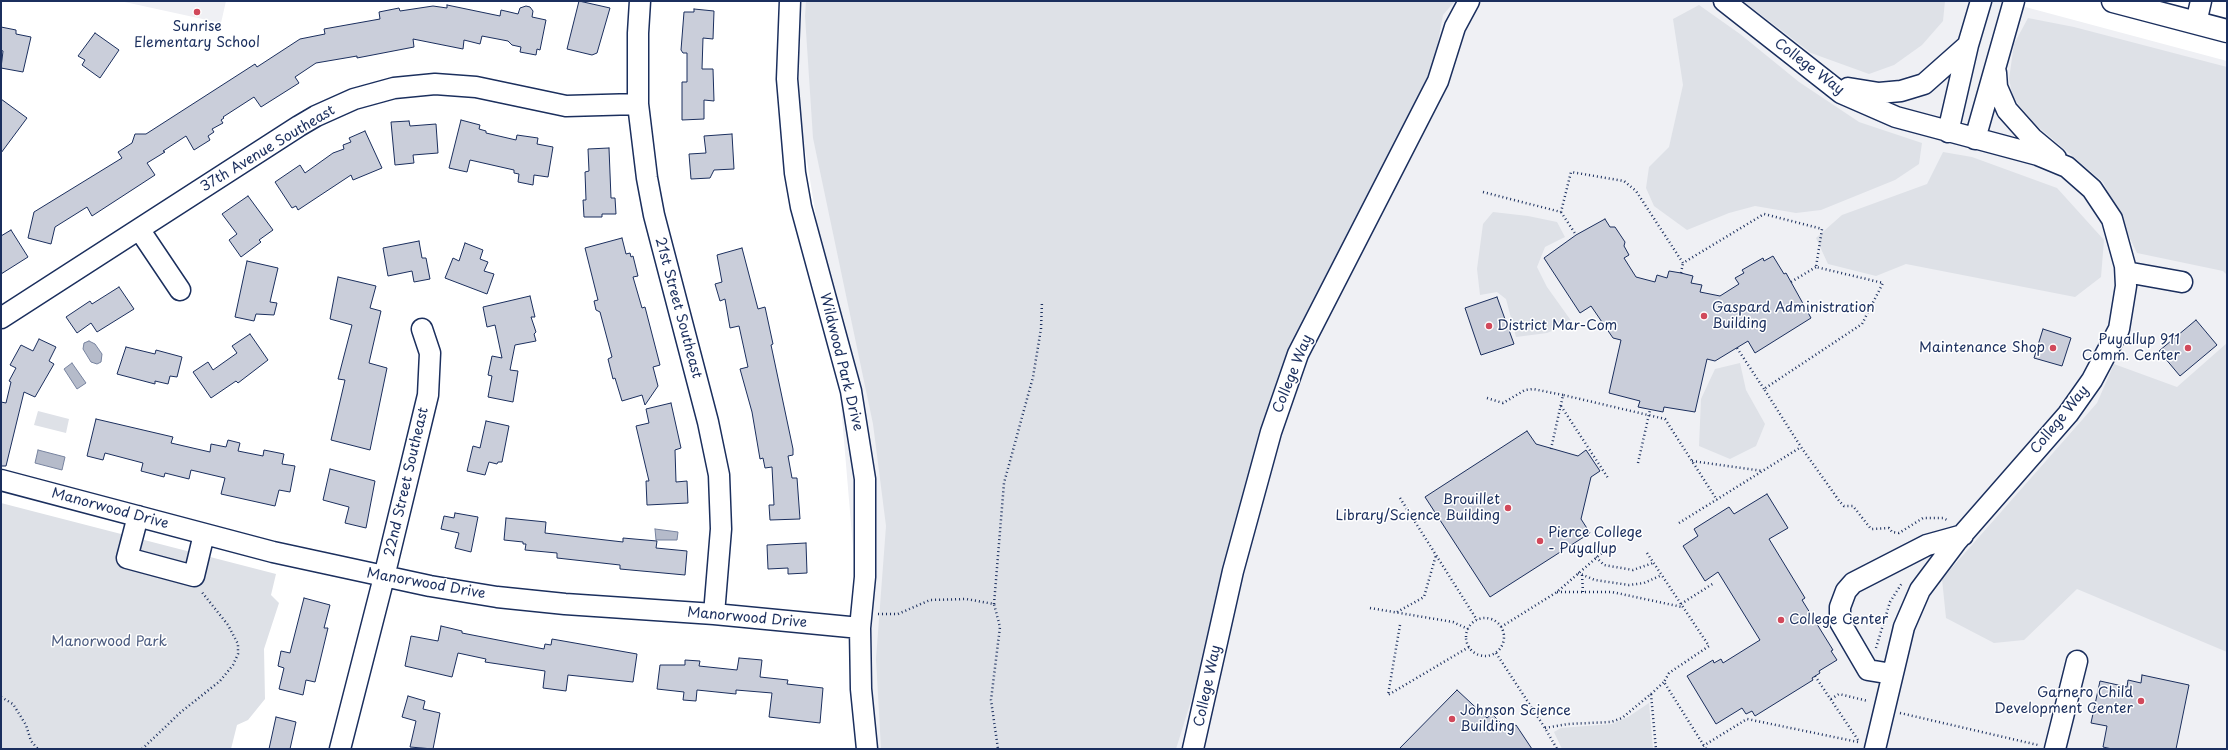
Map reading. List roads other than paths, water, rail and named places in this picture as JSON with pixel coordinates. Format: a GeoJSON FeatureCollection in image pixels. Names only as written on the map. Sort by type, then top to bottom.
{"type":"FeatureCollection","features":[{"type":"Feature","properties":{"kind":"main road"},"geometry":{"type":"LineString","coordinates":[[2113,1],[2227,31]]}},
{"type":"Feature","properties":{"kind":"street","name":"21st Street Southeast"},"geometry":{"type":"LineString","coordinates":[[640,1],[638,40],[638,104],[643,149],[654,214],[708,422],[719,475],[721,530],[714,614]]}},
{"type":"Feature","properties":{"kind":"street","name":"Wildwood Park Drive"},"geometry":{"type":"LineString","coordinates":[[790,1],[787,79],[795,173],[801,207],[851,391],[865,479],[867,512],[865,577],[861,621],[861,689],[867,749]]}},
{"type":"Feature","properties":{"kind":"street","name":"College Way"},"geometry":{"type":"LineString","coordinates":[[1193,749],[1231,580],[1271,432],[1298,354],[1438,81],[1456,27],[1469,1]]}},
{"type":"Feature","properties":{"kind":"street","name":"College Way"},"geometry":{"type":"LineString","coordinates":[[1724,1],[1841,93],[1881,111],[1948,132],[2038,155],[2066,166],[2092,190],[2112,219],[2118,234],[2126,272],[2126,286],[2119,329],[2092,380],[2068,414],[1935,568],[1911,608],[1883,673],[1873,705],[1865,742]]}},
{"type":"Feature","properties":{"kind":"street"},"geometry":{"type":"LineString","coordinates":[[1948,132],[1968,45],[1981,1]]}},
{"type":"Feature","properties":{"kind":"street"},"geometry":{"type":"LineString","coordinates":[[1975,139],[2014,1]]}},
{"type":"Feature","properties":{"kind":"street"},"geometry":{"type":"LineString","coordinates":[[2196,23],[2201,1]]}},
{"type":"Feature","properties":{"kind":"street"},"geometry":{"type":"LineString","coordinates":[[1822,79],[1856,90],[1879,93],[1901,91],[1924,84],[1968,45]]}},
{"type":"Feature","properties":{"kind":"street"},"geometry":{"type":"LineString","coordinates":[[1997,61],[1997,88],[2007,110],[2032,138],[2066,166]]}},
{"type":"Feature","properties":{"kind":"street","name":"37th Avenue Southeast"},"geometry":{"type":"LineString","coordinates":[[1,318],[316,116],[335,106],[374,93],[415,86],[456,85],[497,91],[566,106],[638,104]]}},
{"type":"Feature","properties":{"kind":"street"},"geometry":{"type":"LineString","coordinates":[[139,229],[180,290]]}},
{"type":"Feature","properties":{"kind":"street"},"geometry":{"type":"LineString","coordinates":[[2126,272],[2182,282]]}},
{"type":"Feature","properties":{"kind":"street","name":"22nd Street Southeast"},"geometry":{"type":"LineString","coordinates":[[340,749],[384,577],[428,395],[430,353],[422,329]]}},
{"type":"Feature","properties":{"kind":"street","name":"Manorwood Drive"},"geometry":{"type":"LineString","coordinates":[[1,480],[204,534],[384,577],[497,597],[565,604],[714,614],[861,621]]}},
{"type":"Feature","properties":{"kind":"street"},"geometry":{"type":"LineString","coordinates":[[138,516],[126,558],[194,576],[204,534]]}},
{"type":"Feature","properties":{"kind":"street"},"geometry":{"type":"LineString","coordinates":[[1883,673],[1868,670],[1840,622],[1842,598],[1853,583],[1927,545],[1963,534]]}},
{"type":"Feature","properties":{"kind":"street"},"geometry":{"type":"LineString","coordinates":[[2051,748],[2077,660]]}},
{"type":"Feature","properties":{"kind":"water"},"geometry":{"type":"Polygon","coordinates":[[[89,341],[95,344],[102,354],[101,362],[97,364],[91,362],[83,349],[84,343],[89,341]]]}},
{"type":"Feature","properties":{"kind":"water"},"geometry":{"type":"Polygon","coordinates":[[[72,363],[86,383],[77,389],[64,369],[72,363]]]}},
{"type":"Feature","properties":{"kind":"water"},"geometry":{"type":"Polygon","coordinates":[[[38,450],[65,457],[62,470],[35,463],[38,450]]]}},
{"type":"Feature","properties":{"kind":"water"},"geometry":{"type":"Polygon","coordinates":[[[655,529],[678,532],[677,540],[656,540],[655,529]]]}},
{"type":"Feature","properties":{"kind":"place","name":"Sunrise Elementary School"},"geometry":{"type":"Point","coordinates":[197,12]}},
{"type":"Feature","properties":{"kind":"place","name":"Gaspard Administration Building"},"geometry":{"type":"Point","coordinates":[1704,316]}},
{"type":"Feature","properties":{"kind":"place","name":"District Mar-Com"},"geometry":{"type":"Point","coordinates":[1489,326]}},
{"type":"Feature","properties":{"kind":"place","name":"Maintenance Shop"},"geometry":{"type":"Point","coordinates":[2053,348]}},
{"type":"Feature","properties":{"kind":"place","name":"Puyallup 911 Comm. Center"},"geometry":{"type":"Point","coordinates":[2188,348]}},
{"type":"Feature","properties":{"kind":"place","name":"Brouillet Library/Science Building"},"geometry":{"type":"Point","coordinates":[1508,508]}},
{"type":"Feature","properties":{"kind":"place","name":"Pierce College - Puyallup"},"geometry":{"type":"Point","coordinates":[1540,541]}},
{"type":"Feature","properties":{"kind":"place","name":"College Center"},"geometry":{"type":"Point","coordinates":[1781,620]}},
{"type":"Feature","properties":{"kind":"place","name":"Garnero Child Development Center"},"geometry":{"type":"Point","coordinates":[2141,701]}},
{"type":"Feature","properties":{"kind":"place","name":"Johnson Science Building"},"geometry":{"type":"Point","coordinates":[1452,719]}},
{"type":"Feature","properties":{"kind":"park label","name":"Manorwood Park"},"geometry":{"type":"Point","coordinates":[109,642]}}]}
